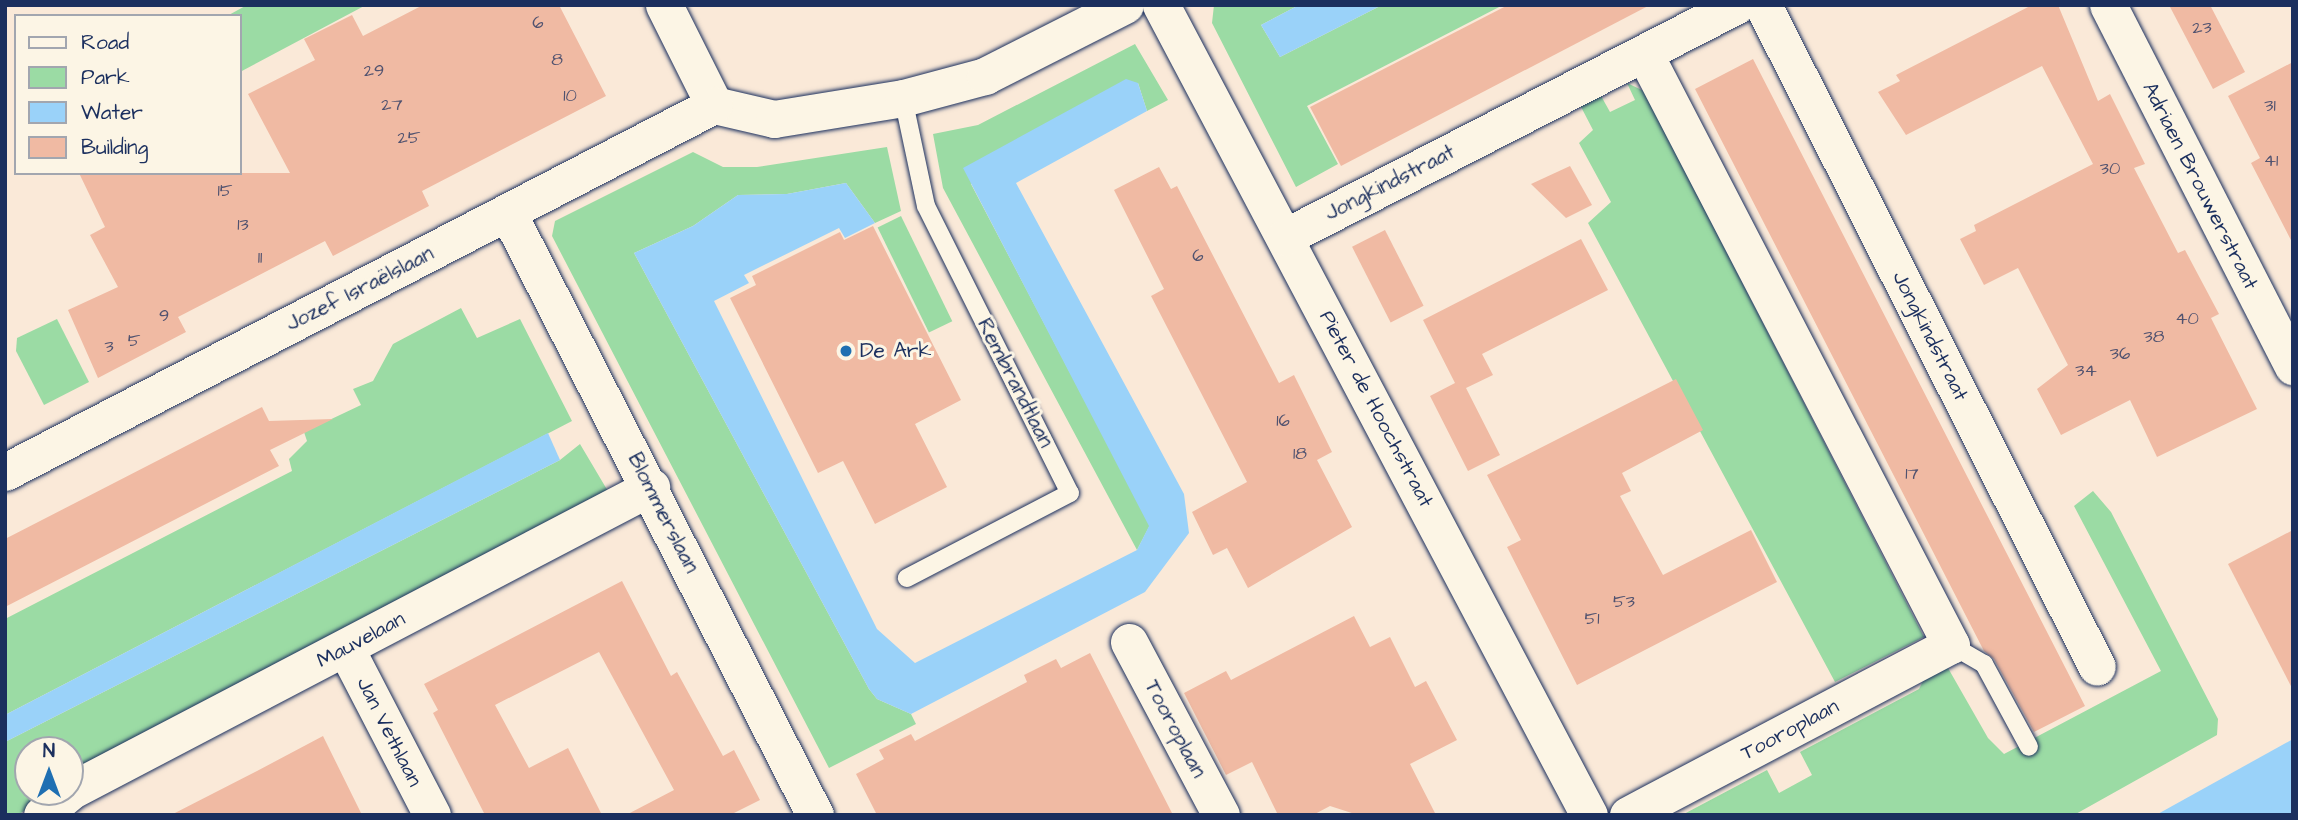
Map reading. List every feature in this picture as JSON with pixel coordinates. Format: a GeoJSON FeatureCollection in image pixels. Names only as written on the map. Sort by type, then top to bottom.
{"type":"FeatureCollection","features":[{"type":"Feature","properties":{"kind":"street"},"geometry":{"type":"LineString","coordinates":[[664,5],[714,105],[774,119],[903,98],[985,76],[1125,5]]}},
{"type":"Feature","properties":{"kind":"street","name":"Pieter de Hoochstraat"},"geometry":{"type":"LineString","coordinates":[[1161,5],[1589,815]]}},
{"type":"Feature","properties":{"kind":"street","name":"Jongkindstraat"},"geometry":{"type":"LineString","coordinates":[[1285,237],[1737,5]]}},
{"type":"Feature","properties":{"kind":"street","name":"Jongkindstraat"},"geometry":{"type":"LineString","coordinates":[[1763,5],[2097,667]]}},
{"type":"Feature","properties":{"kind":"street","name":"Adriaen Brouwerstraat"},"geometry":{"type":"LineString","coordinates":[[2108,5],[2293,366]]}},
{"type":"Feature","properties":{"kind":"street"},"geometry":{"type":"LineString","coordinates":[[1644,53],[1951,645]]}},
{"type":"Feature","properties":{"kind":"street","name":"Jozef Israëlslaan"},"geometry":{"type":"LineString","coordinates":[[5,472],[714,105]]}},
{"type":"Feature","properties":{"kind":"street","name":"Blommerslaan"},"geometry":{"type":"LineString","coordinates":[[508,213],[651,487],[815,815]]}},
{"type":"Feature","properties":{"kind":"street","name":"Mauvelaan"},"geometry":{"type":"LineString","coordinates":[[84,784],[651,487]]}},
{"type":"Feature","properties":{"kind":"street","name":"Tooroplaan"},"geometry":{"type":"LineString","coordinates":[[1129,642],[1221,815]]}},
{"type":"Feature","properties":{"kind":"street","name":"Tooroplaan"},"geometry":{"type":"LineString","coordinates":[[1628,815],[1951,645]]}},
{"type":"Feature","properties":{"kind":"street","name":"Jan Vethlaan"},"geometry":{"type":"LineString","coordinates":[[346,649],[432,815]]}},
{"type":"Feature","properties":{"kind":"lane","name":"Rembrandtlaan"},"geometry":{"type":"LineString","coordinates":[[903,98],[926,206],[1070,493],[907,578]]}},
{"type":"Feature","properties":{"kind":"lane"},"geometry":{"type":"LineString","coordinates":[[1951,645],[1984,664],[2029,747]]}},
{"type":"Feature","properties":{"kind":"green space"},"geometry":{"type":"Polygon","coordinates":[[[247,5],[366,5],[242,71],[242,14],[231,14],[247,5]]]}},
{"type":"Feature","properties":{"kind":"green space"},"geometry":{"type":"Polygon","coordinates":[[[1214,5],[1299,5],[1261,25],[1280,57],[1382,5],[1503,5],[1307,106],[1338,164],[1296,187],[1212,23],[1214,5]]]}},
{"type":"Feature","properties":{"kind":"green space"},"geometry":{"type":"Polygon","coordinates":[[[1135,44],[1168,100],[1147,111],[1138,83],[971,184],[1150,525],[1137,550],[943,188],[933,134],[978,125],[1135,44]]]}},
{"type":"Feature","properties":{"kind":"green space"},"geometry":{"type":"Polygon","coordinates":[[[1627,83],[1644,91],[1924,637],[1835,682],[1588,223],[1611,202],[1579,143],[1593,130],[1579,103],[1600,94],[1610,112],[1635,100],[1627,83]]]}},
{"type":"Feature","properties":{"kind":"green space"},"geometry":{"type":"Polygon","coordinates":[[[887,147],[901,211],[875,223],[846,183],[787,194],[738,195],[693,226],[634,253],[869,689],[877,699],[911,714],[916,724],[829,768],[552,236],[555,221],[693,152],[723,167],[757,167],[887,147]]]}},
{"type":"Feature","properties":{"kind":"green space"},"geometry":{"type":"Polygon","coordinates":[[[901,216],[952,321],[929,333],[878,227],[901,216]]]}},
{"type":"Feature","properties":{"kind":"green space"},"geometry":{"type":"Polygon","coordinates":[[[461,308],[477,338],[520,319],[572,421],[5,715],[5,619],[292,471],[289,459],[307,441],[304,432],[361,405],[353,389],[373,381],[393,344],[461,308]]]}},
{"type":"Feature","properties":{"kind":"green space"},"geometry":{"type":"Polygon","coordinates":[[[57,319],[89,382],[44,405],[16,351],[17,338],[57,319]]]}},
{"type":"Feature","properties":{"kind":"green space"},"geometry":{"type":"Polygon","coordinates":[[[580,444],[612,498],[84,779],[84,736],[17,736],[560,460],[580,444]]]}},
{"type":"Feature","properties":{"kind":"green space"},"geometry":{"type":"Polygon","coordinates":[[[2093,491],[2111,512],[2218,719],[2217,735],[2074,815],[1682,815],[1767,770],[1779,793],[1812,775],[1800,752],[1919,689],[1927,673],[1948,668],[1988,738],[2004,754],[2161,671],[2074,506],[2093,491]]]}},
{"type":"Feature","properties":{"kind":"green space"},"geometry":{"type":"Polygon","coordinates":[[[14,737],[14,806],[33,806],[17,815],[5,815],[5,742],[14,737]]]}},
{"type":"Feature","properties":{"kind":"water"},"geometry":{"type":"Polygon","coordinates":[[[1299,5],[1382,5],[1280,57],[1261,25],[1299,5]]]}},
{"type":"Feature","properties":{"kind":"water"},"geometry":{"type":"Polygon","coordinates":[[[1126,79],[1138,83],[1147,111],[1016,183],[1184,494],[1189,533],[1145,592],[911,714],[877,699],[869,689],[634,253],[693,226],[738,195],[787,194],[846,183],[875,223],[845,238],[839,228],[744,275],[749,283],[714,301],[877,629],[915,663],[1137,550],[1149,526],[963,168],[1126,79]]]}},
{"type":"Feature","properties":{"kind":"water"},"geometry":{"type":"Polygon","coordinates":[[[548,433],[560,460],[5,742],[5,715],[548,433]]]}},
{"type":"Feature","properties":{"kind":"water"},"geometry":{"type":"Polygon","coordinates":[[[2293,739],[2293,815],[2156,815],[2293,739]]]}},
{"type":"Feature","properties":{"kind":"building"},"geometry":{"type":"Polygon","coordinates":[[[423,5],[559,5],[606,96],[422,191],[429,206],[333,256],[325,241],[178,317],[186,332],[98,378],[68,310],[118,287],[90,235],[105,227],[80,175],[290,173],[248,94],[315,60],[304,39],[352,15],[363,36],[423,5]]]}},
{"type":"Feature","properties":{"kind":"building"},"geometry":{"type":"Polygon","coordinates":[[[1508,5],[1650,5],[1341,166],[1310,107],[1508,5]]]}},
{"type":"Feature","properties":{"kind":"building"},"geometry":{"type":"Polygon","coordinates":[[[2032,5],[2058,5],[2098,101],[2110,94],[2145,164],[2134,168],[2178,253],[2185,250],[2219,314],[2211,318],[2257,409],[2157,457],[2130,400],[2061,435],[2037,389],[2068,365],[2018,268],[1984,285],[1960,239],[1976,231],[1974,225],[2093,164],[2042,66],[1906,135],[1878,92],[1900,81],[1896,75],[2032,5]]]}},
{"type":"Feature","properties":{"kind":"building"},"geometry":{"type":"Polygon","coordinates":[[[2169,5],[2210,5],[2245,72],[2213,89],[2169,5]]]}},
{"type":"Feature","properties":{"kind":"building"},"geometry":{"type":"Polygon","coordinates":[[[1753,59],[2085,706],[2034,732],[1994,659],[1984,651],[1695,89],[1753,59]]]}},
{"type":"Feature","properties":{"kind":"building"},"geometry":{"type":"Polygon","coordinates":[[[2293,62],[2293,244],[2251,163],[2260,158],[2228,96],[2293,62]]]}},
{"type":"Feature","properties":{"kind":"building"},"geometry":{"type":"Polygon","coordinates":[[[1570,166],[1592,205],[1566,218],[1531,184],[1570,166]]]}},
{"type":"Feature","properties":{"kind":"building"},"geometry":{"type":"Polygon","coordinates":[[[1159,167],[1171,189],[1177,186],[1279,383],[1294,375],[1332,452],[1317,460],[1352,527],[1248,588],[1227,548],[1213,555],[1192,512],[1247,482],[1151,296],[1164,289],[1114,190],[1159,167]]]}},
{"type":"Feature","properties":{"kind":"building","name":"De Ark"},"geometry":{"type":"Polygon","coordinates":[[[873,226],[961,400],[915,424],[947,487],[875,524],[843,461],[818,473],[730,298],[756,285],[752,276],[840,232],[844,240],[873,226]]]}},
{"type":"Feature","properties":{"kind":"building"},"geometry":{"type":"Polygon","coordinates":[[[1385,230],[1424,306],[1391,323],[1352,247],[1385,230]]]}},
{"type":"Feature","properties":{"kind":"building"},"geometry":{"type":"Polygon","coordinates":[[[1581,239],[1608,290],[1482,354],[1493,375],[1466,388],[1500,455],[1468,471],[1430,396],[1455,383],[1423,320],[1581,239]]]}},
{"type":"Feature","properties":{"kind":"building"},"geometry":{"type":"Polygon","coordinates":[[[1676,379],[1703,430],[1622,473],[1631,491],[1620,496],[1663,575],[1751,530],[1777,582],[1577,685],[1507,547],[1521,540],[1487,475],[1676,379]]]}},
{"type":"Feature","properties":{"kind":"building"},"geometry":{"type":"Polygon","coordinates":[[[262,407],[269,421],[333,419],[270,450],[279,466],[5,607],[5,539],[262,407]]]}},
{"type":"Feature","properties":{"kind":"building"},"geometry":{"type":"Polygon","coordinates":[[[2293,530],[2293,690],[2228,564],[2293,530]]]}},
{"type":"Feature","properties":{"kind":"building"},"geometry":{"type":"Polygon","coordinates":[[[622,581],[671,676],[677,672],[723,756],[734,750],[760,800],[730,815],[626,815],[674,790],[599,652],[495,705],[529,768],[568,748],[602,815],[485,815],[433,713],[438,710],[424,684],[622,581]]]}},
{"type":"Feature","properties":{"kind":"building"},"geometry":{"type":"Polygon","coordinates":[[[1354,616],[1370,647],[1390,637],[1415,687],[1426,681],[1457,740],[1410,764],[1436,815],[1358,815],[1330,806],[1313,815],[1278,815],[1252,762],[1226,775],[1184,693],[1226,671],[1231,680],[1354,616]]]}},
{"type":"Feature","properties":{"kind":"building"},"geometry":{"type":"Polygon","coordinates":[[[1090,653],[1173,815],[877,815],[856,774],[884,759],[879,750],[911,734],[915,741],[1027,682],[1024,675],[1056,659],[1061,668],[1090,653]]]}},
{"type":"Feature","properties":{"kind":"building"},"geometry":{"type":"Polygon","coordinates":[[[323,736],[362,815],[171,815],[257,771],[323,736]]]}},
{"type":"Feature","properties":{"kind":"place","name":"De Ark"},"geometry":{"type":"Point","coordinates":[846,351]}}]}
